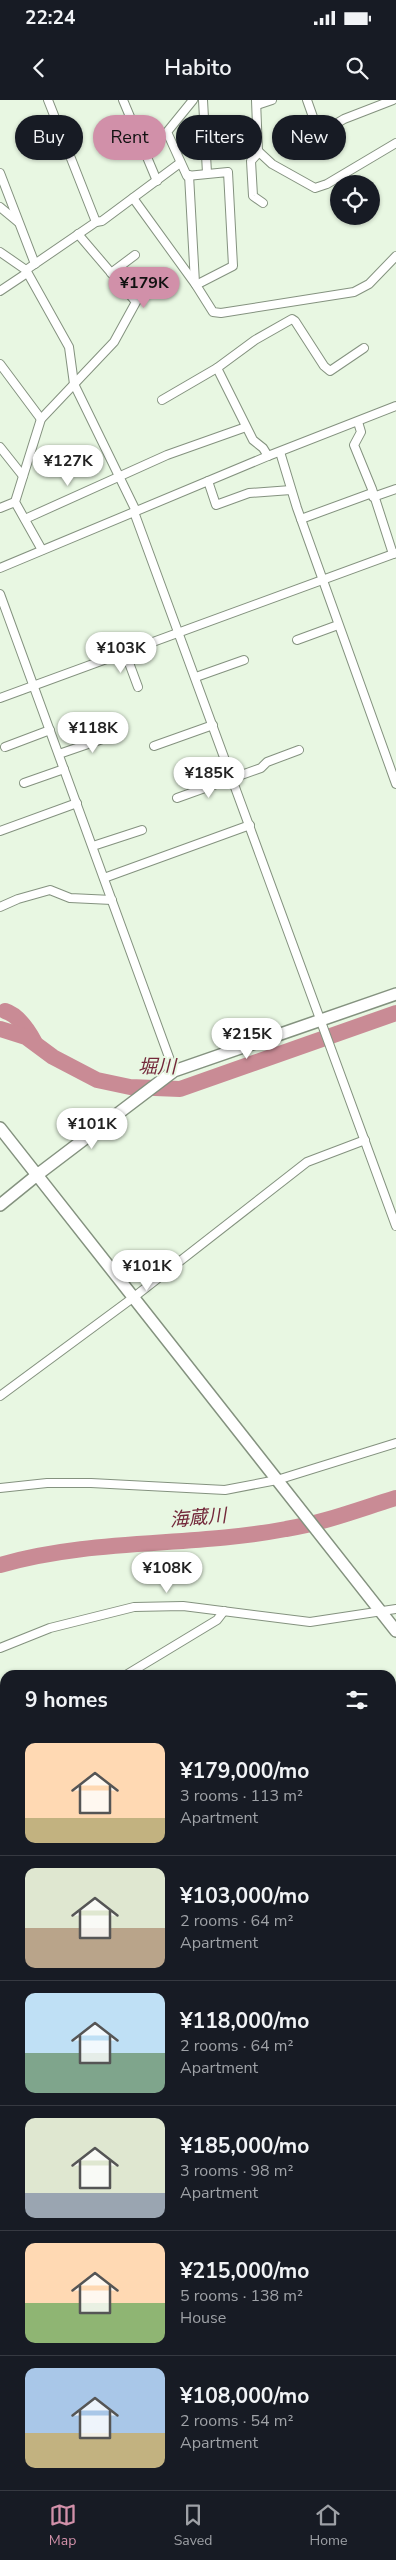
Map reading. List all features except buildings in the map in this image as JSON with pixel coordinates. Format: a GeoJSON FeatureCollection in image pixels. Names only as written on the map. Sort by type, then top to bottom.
{"type":"FeatureCollection","features":[{"type":"Feature","properties":{"kind":"street"},"geometry":{"type":"LineString","coordinates":[[48,100],[96,222]]}},
{"type":"Feature","properties":{"kind":"street"},"geometry":{"type":"LineString","coordinates":[[123,100],[157,181]]}},
{"type":"Feature","properties":{"kind":"street"},"geometry":{"type":"LineString","coordinates":[[182,100],[186,109]]}},
{"type":"Feature","properties":{"kind":"street"},"geometry":{"type":"LineString","coordinates":[[193,100],[167,132],[186,176],[228,172],[233,266],[196,284]]}},
{"type":"Feature","properties":{"kind":"street"},"geometry":{"type":"LineString","coordinates":[[202,100],[207,173]]}},
{"type":"Feature","properties":{"kind":"street"},"geometry":{"type":"LineString","coordinates":[[256,103],[272,100]]}},
{"type":"Feature","properties":{"kind":"street"},"geometry":{"type":"LineString","coordinates":[[308,100],[319,134],[344,119],[393,100]]}},
{"type":"Feature","properties":{"kind":"street"},"geometry":{"type":"LineString","coordinates":[[262,155],[272,164],[315,188],[328,184],[396,143]]}},
{"type":"Feature","properties":{"kind":"street"},"geometry":{"type":"LineString","coordinates":[[252,160],[253,196],[262,203]]}},
{"type":"Feature","properties":{"kind":"street"},"geometry":{"type":"LineString","coordinates":[[0,291],[78,234],[96,222],[102,221],[180,163]]}},
{"type":"Feature","properties":{"kind":"street"},"geometry":{"type":"LineString","coordinates":[[0,173],[35,264]]}},
{"type":"Feature","properties":{"kind":"street"},"geometry":{"type":"LineString","coordinates":[[189,175],[196,284]]}},
{"type":"Feature","properties":{"kind":"street"},"geometry":{"type":"LineString","coordinates":[[133,198],[196,284],[213,312],[220,313],[354,292],[369,284],[396,256]]}},
{"type":"Feature","properties":{"kind":"street"},"geometry":{"type":"LineString","coordinates":[[0,208],[18,222]]}},
{"type":"Feature","properties":{"kind":"street"},"geometry":{"type":"LineString","coordinates":[[42,550],[15,502],[41,419],[114,342],[136,302],[78,234]]}},
{"type":"Feature","properties":{"kind":"street"},"geometry":{"type":"LineString","coordinates":[[0,252],[26,272],[68,347],[74,384],[121,476],[396,1226]]}},
{"type":"Feature","properties":{"kind":"street"},"geometry":{"type":"LineString","coordinates":[[111,273],[135,254]]}},
{"type":"Feature","properties":{"kind":"street"},"geometry":{"type":"LineString","coordinates":[[162,400],[217,368],[255,340],[292,319],[324,366],[330,371],[364,348]]}},
{"type":"Feature","properties":{"kind":"street"},"geometry":{"type":"LineString","coordinates":[[0,364],[41,419]]}},
{"type":"Feature","properties":{"kind":"street"},"geometry":{"type":"LineString","coordinates":[[217,368],[253,440],[268,456]]}},
{"type":"Feature","properties":{"kind":"street"},"geometry":{"type":"LineString","coordinates":[[0,568],[268,456],[396,406]]}},
{"type":"Feature","properties":{"kind":"street"},"geometry":{"type":"LineString","coordinates":[[0,698],[394,553],[354,445],[361,432],[358,422]]}},
{"type":"Feature","properties":{"kind":"street"},"geometry":{"type":"LineString","coordinates":[[25,519],[167,454],[246,427]]}},
{"type":"Feature","properties":{"kind":"street"},"geometry":{"type":"LineString","coordinates":[[0,447],[23,476]]}},
{"type":"Feature","properties":{"kind":"street"},"geometry":{"type":"LineString","coordinates":[[280,452],[291,490],[338,625],[396,784]]}},
{"type":"Feature","properties":{"kind":"street"},"geometry":{"type":"LineString","coordinates":[[208,481],[216,506],[249,493],[291,490]]}},
{"type":"Feature","properties":{"kind":"street"},"geometry":{"type":"LineString","coordinates":[[301,519],[372,495],[396,490]]}},
{"type":"Feature","properties":{"kind":"street"},"geometry":{"type":"LineString","coordinates":[[0,508],[15,502]]}},
{"type":"Feature","properties":{"kind":"street"},"geometry":{"type":"LineString","coordinates":[[0,594],[174,1071]]}},
{"type":"Feature","properties":{"kind":"street"},"geometry":{"type":"LineString","coordinates":[[297,640],[338,625]]}},
{"type":"Feature","properties":{"kind":"street"},"geometry":{"type":"LineString","coordinates":[[125,652],[138,687]]}},
{"type":"Feature","properties":{"kind":"street"},"geometry":{"type":"LineString","coordinates":[[196,677],[244,660]]}},
{"type":"Feature","properties":{"kind":"street"},"geometry":{"type":"LineString","coordinates":[[154,746],[213,725]]}},
{"type":"Feature","properties":{"kind":"street"},"geometry":{"type":"LineString","coordinates":[[5,746],[50,730]]}},
{"type":"Feature","properties":{"kind":"street"},"geometry":{"type":"LineString","coordinates":[[59,754],[120,733]]}},
{"type":"Feature","properties":{"kind":"street"},"geometry":{"type":"LineString","coordinates":[[177,798],[233,778],[299,750]]}},
{"type":"Feature","properties":{"kind":"street"},"geometry":{"type":"LineString","coordinates":[[24,784],[64,769]]}},
{"type":"Feature","properties":{"kind":"street"},"geometry":{"type":"LineString","coordinates":[[0,831],[77,803]]}},
{"type":"Feature","properties":{"kind":"street"},"geometry":{"type":"LineString","coordinates":[[104,878],[250,825]]}},
{"type":"Feature","properties":{"kind":"street"},"geometry":{"type":"LineString","coordinates":[[93,846],[142,830]]}},
{"type":"Feature","properties":{"kind":"street"},"geometry":{"type":"LineString","coordinates":[[0,907],[18,899],[50,890],[70,898],[112,900]]}},
{"type":"Feature","properties":{"kind":"street"},"geometry":{"type":"LineString","coordinates":[[0,1205],[174,1071],[322,1024],[396,994]]}},
{"type":"Feature","properties":{"kind":"street"},"geometry":{"type":"LineString","coordinates":[[0,1128],[396,1631]]}},
{"type":"Feature","properties":{"kind":"street"},"geometry":{"type":"LineString","coordinates":[[0,1396],[134,1297],[306,1162],[364,1140]]}},
{"type":"Feature","properties":{"kind":"street"},"geometry":{"type":"LineString","coordinates":[[0,1488],[47,1483],[91,1483],[225,1490],[277,1480],[396,1443]]}},
{"type":"Feature","properties":{"kind":"street"},"geometry":{"type":"LineString","coordinates":[[0,1648],[50,1628],[134,1607],[165,1605],[310,1622],[396,1608]]}},
{"type":"Feature","properties":{"kind":"street"},"geometry":{"type":"LineString","coordinates":[[134,1670],[217,1620],[224,1611]]}},
{"type":"Feature","properties":{"kind":"waterway","name":"堀川"},"geometry":{"type":"LineString","coordinates":[[5,1011],[18,1019],[34,1041]]}},
{"type":"Feature","properties":{"kind":"waterway","name":"堀川"},"geometry":{"type":"LineString","coordinates":[[0,1029],[26,1037],[53,1057],[97,1080],[130,1087],[180,1089],[396,1013]]}},
{"type":"Feature","properties":{"kind":"waterway","name":"海蔵川"},"geometry":{"type":"LineString","coordinates":[[0,1565],[35,1556],[107,1546],[251,1535],[328,1519],[396,1498]]}}]}
